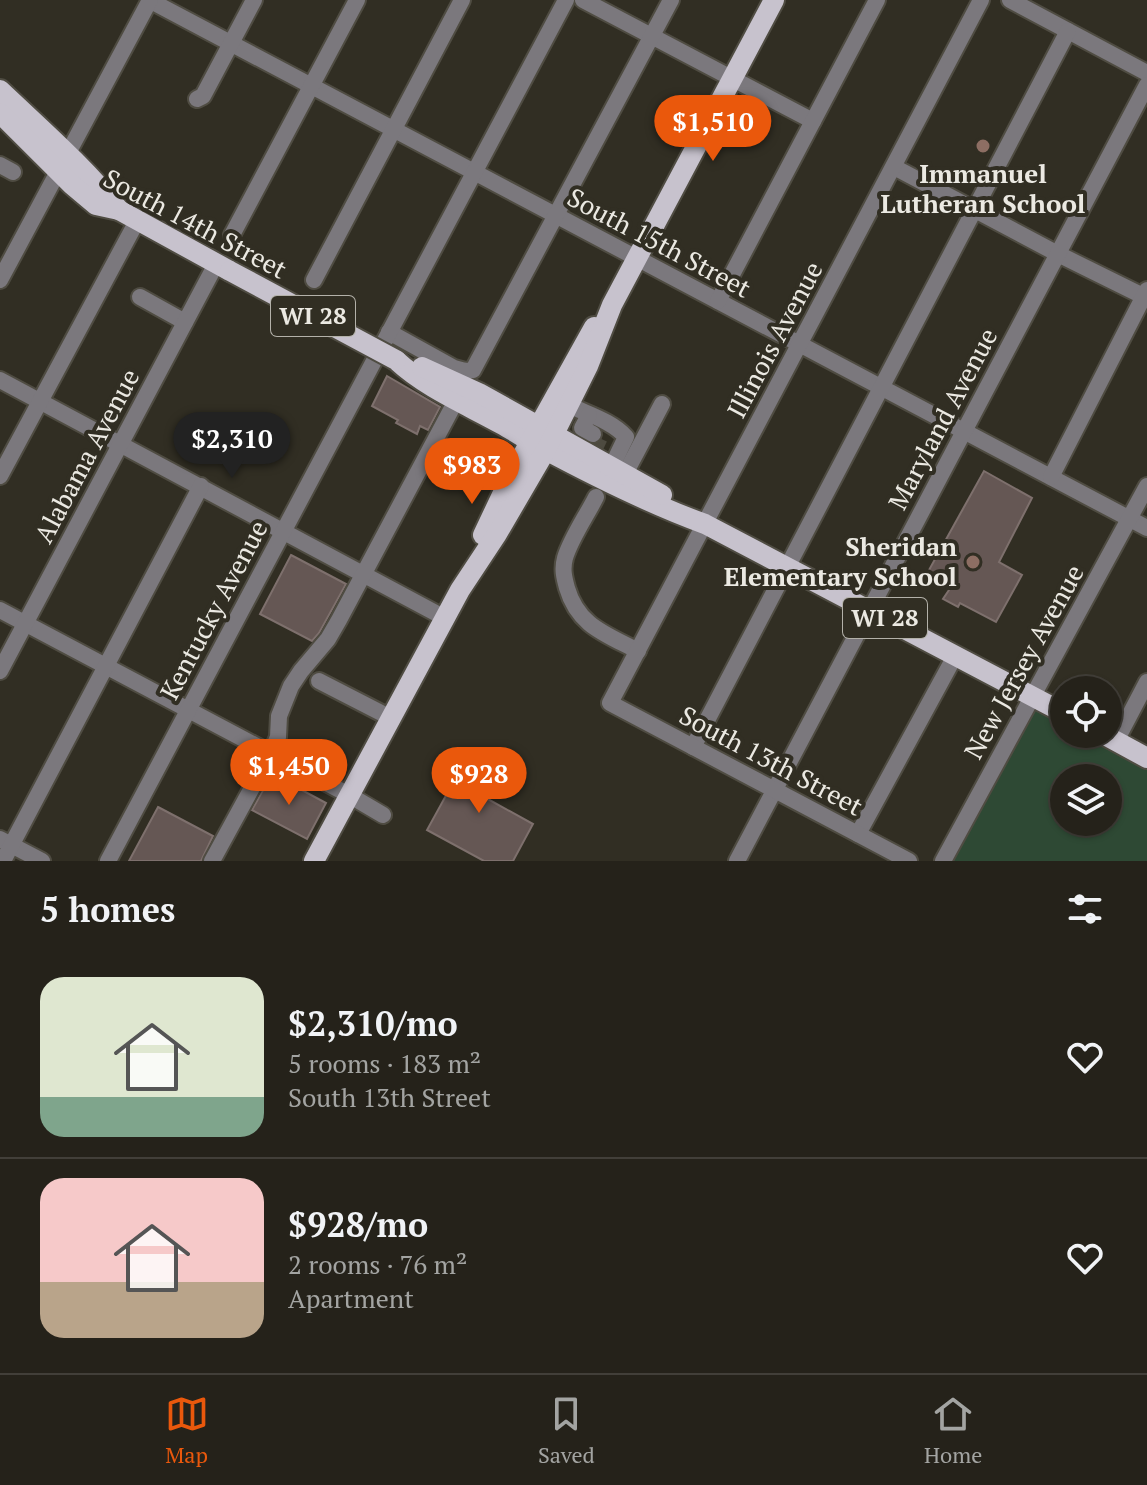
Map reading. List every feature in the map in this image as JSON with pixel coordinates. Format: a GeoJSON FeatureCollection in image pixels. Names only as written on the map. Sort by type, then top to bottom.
{"type":"FeatureCollection","features":[{"type":"Feature","properties":{"kind":"main road"},"geometry":{"type":"LineString","coordinates":[[314,861],[460,590],[487,525],[542,438],[569,405],[612,305],[774,0]]}},
{"type":"Feature","properties":{"kind":"main road","name":"WI 28"},"geometry":{"type":"LineString","coordinates":[[0,90],[63,163]]}},
{"type":"Feature","properties":{"kind":"main road","name":"WI 28"},"geometry":{"type":"LineString","coordinates":[[0,113],[63,163]]}},
{"type":"Feature","properties":{"kind":"main road","name":"South 14th Street"},"geometry":{"type":"LineString","coordinates":[[63,163],[103,190],[119,210],[137,221],[396,360],[424,368],[479,393],[513,421],[650,502],[705,524],[1050,706]]}},
{"type":"Feature","properties":{"kind":"main road"},"geometry":{"type":"LineString","coordinates":[[542,438],[588,335],[612,305]]}},
{"type":"Feature","properties":{"kind":"main road","name":"South 14th Street"},"geometry":{"type":"LineString","coordinates":[[542,438],[604,445],[705,524]]}},
{"type":"Feature","properties":{"kind":"main road"},"geometry":{"type":"LineString","coordinates":[[1122,744],[1147,758]]}},
{"type":"Feature","properties":{"kind":"street"},"geometry":{"type":"LineString","coordinates":[[1,277],[150,0]]}},
{"type":"Feature","properties":{"kind":"street","name":"South 15th Street"},"geometry":{"type":"LineString","coordinates":[[150,0],[1147,528]]}},
{"type":"Feature","properties":{"kind":"street"},"geometry":{"type":"LineString","coordinates":[[197,99],[203,96],[254,0]]}},
{"type":"Feature","properties":{"kind":"street"},"geometry":{"type":"LineString","coordinates":[[232,235],[357,0]]}},
{"type":"Feature","properties":{"kind":"street"},"geometry":{"type":"LineString","coordinates":[[314,280],[462,0]]}},
{"type":"Feature","properties":{"kind":"street","name":"Kentucky Avenue"},"geometry":{"type":"LineString","coordinates":[[108,861],[566,0]]}},
{"type":"Feature","properties":{"kind":"street"},"geometry":{"type":"LineString","coordinates":[[583,0],[813,121]]}},
{"type":"Feature","properties":{"kind":"street"},"geometry":{"type":"LineString","coordinates":[[389,332],[454,368],[473,370],[671,0]]}},
{"type":"Feature","properties":{"kind":"street"},"geometry":{"type":"LineString","coordinates":[[718,301],[877,0]]}},
{"type":"Feature","properties":{"kind":"street","name":"Illinois Avenue"},"geometry":{"type":"LineString","coordinates":[[610,703],[981,0]]}},
{"type":"Feature","properties":{"kind":"street"},"geometry":{"type":"LineString","coordinates":[[1010,0],[1147,73]]}},
{"type":"Feature","properties":{"kind":"street"},"geometry":{"type":"LineString","coordinates":[[693,747],[1068,31]]}},
{"type":"Feature","properties":{"kind":"street","name":"Maryland Avenue"},"geometry":{"type":"LineString","coordinates":[[737,861],[1147,85]]}},
{"type":"Feature","properties":{"kind":"street"},"geometry":{"type":"LineString","coordinates":[[894,167],[1058,254],[1146,295],[1051,477]]}},
{"type":"Feature","properties":{"kind":"street"},"geometry":{"type":"LineString","coordinates":[[0,476],[137,221]]}},
{"type":"Feature","properties":{"kind":"street","name":"Alabama Avenue"},"geometry":{"type":"LineString","coordinates":[[0,671],[185,322],[223,268]]}},
{"type":"Feature","properties":{"kind":"street"},"geometry":{"type":"LineString","coordinates":[[140,297],[185,322]]}},
{"type":"Feature","properties":{"kind":"street"},"geometry":{"type":"LineString","coordinates":[[0,380],[445,618]]}},
{"type":"Feature","properties":{"kind":"street"},"geometry":{"type":"LineString","coordinates":[[569,405],[604,445],[662,404]]}},
{"type":"Feature","properties":{"kind":"street"},"geometry":{"type":"LineString","coordinates":[[212,861],[271,753],[278,737],[279,716],[291,686],[328,639],[451,410]]}},
{"type":"Feature","properties":{"kind":"street"},"geometry":{"type":"LineString","coordinates":[[3,861],[6,842],[106,666],[201,486]]}},
{"type":"Feature","properties":{"kind":"street","name":"New Jersey Avenue"},"geometry":{"type":"LineString","coordinates":[[943,861],[1147,486]]}},
{"type":"Feature","properties":{"kind":"street"},"geometry":{"type":"LineString","coordinates":[[596,497],[566,556],[563,572],[578,615],[600,631],[638,651]]}},
{"type":"Feature","properties":{"kind":"street"},"geometry":{"type":"LineString","coordinates":[[0,610],[383,815]]}},
{"type":"Feature","properties":{"kind":"street"},"geometry":{"type":"LineString","coordinates":[[858,834],[955,656]]}},
{"type":"Feature","properties":{"kind":"street"},"geometry":{"type":"LineString","coordinates":[[319,681],[391,718]]}},
{"type":"Feature","properties":{"kind":"street"},"geometry":{"type":"LineString","coordinates":[[1122,719],[1147,682]]}},
{"type":"Feature","properties":{"kind":"street","name":"South 13th Street"},"geometry":{"type":"LineString","coordinates":[[610,703],[909,861]]}},
{"type":"Feature","properties":{"kind":"street"},"geometry":{"type":"LineString","coordinates":[[6,842],[42,861]]}},
{"type":"Feature","properties":{"kind":"green space"},"geometry":{"type":"Polygon","coordinates":[[[1034,704],[1050,713],[1050,748],[1116,748],[1147,765],[1147,861],[950,861],[1034,704]]]}},
{"type":"Feature","properties":{"kind":"building"},"geometry":{"type":"Polygon","coordinates":[[[387,376],[440,407],[428,430],[420,426],[417,434],[372,406],[387,376]]]}},
{"type":"Feature","properties":{"kind":"building","name":"Sheridan Elementary School"},"geometry":{"type":"Polygon","coordinates":[[[984,471],[1032,498],[999,562],[1022,575],[996,622],[960,603],[958,607],[943,599],[951,587],[932,578],[929,570],[984,471]]]}},
{"type":"Feature","properties":{"kind":"building"},"geometry":{"type":"Polygon","coordinates":[[[291,555],[346,584],[312,641],[260,614],[291,555]]]}},
{"type":"Feature","properties":{"kind":"building"},"geometry":{"type":"Polygon","coordinates":[[[471,750],[503,767],[486,798],[533,824],[513,861],[484,861],[427,830],[471,750]]]}},
{"type":"Feature","properties":{"kind":"building"},"geometry":{"type":"Polygon","coordinates":[[[272,774],[326,803],[307,839],[252,810],[272,774]]]}},
{"type":"Feature","properties":{"kind":"building"},"geometry":{"type":"Polygon","coordinates":[[[158,807],[213,836],[201,861],[129,861],[158,807]]]}},
{"type":"Feature","properties":{"kind":"tunnel"},"geometry":{"type":"LineString","coordinates":[[589,442],[604,449]]}},
{"type":"Feature","properties":{"kind":"place","name":"Immanuel Lutheran School"},"geometry":{"type":"Point","coordinates":[983,146]}},
{"type":"Feature","properties":{"kind":"place","name":"Sheridan Elementary School"},"geometry":{"type":"Point","coordinates":[973,562]}}]}
